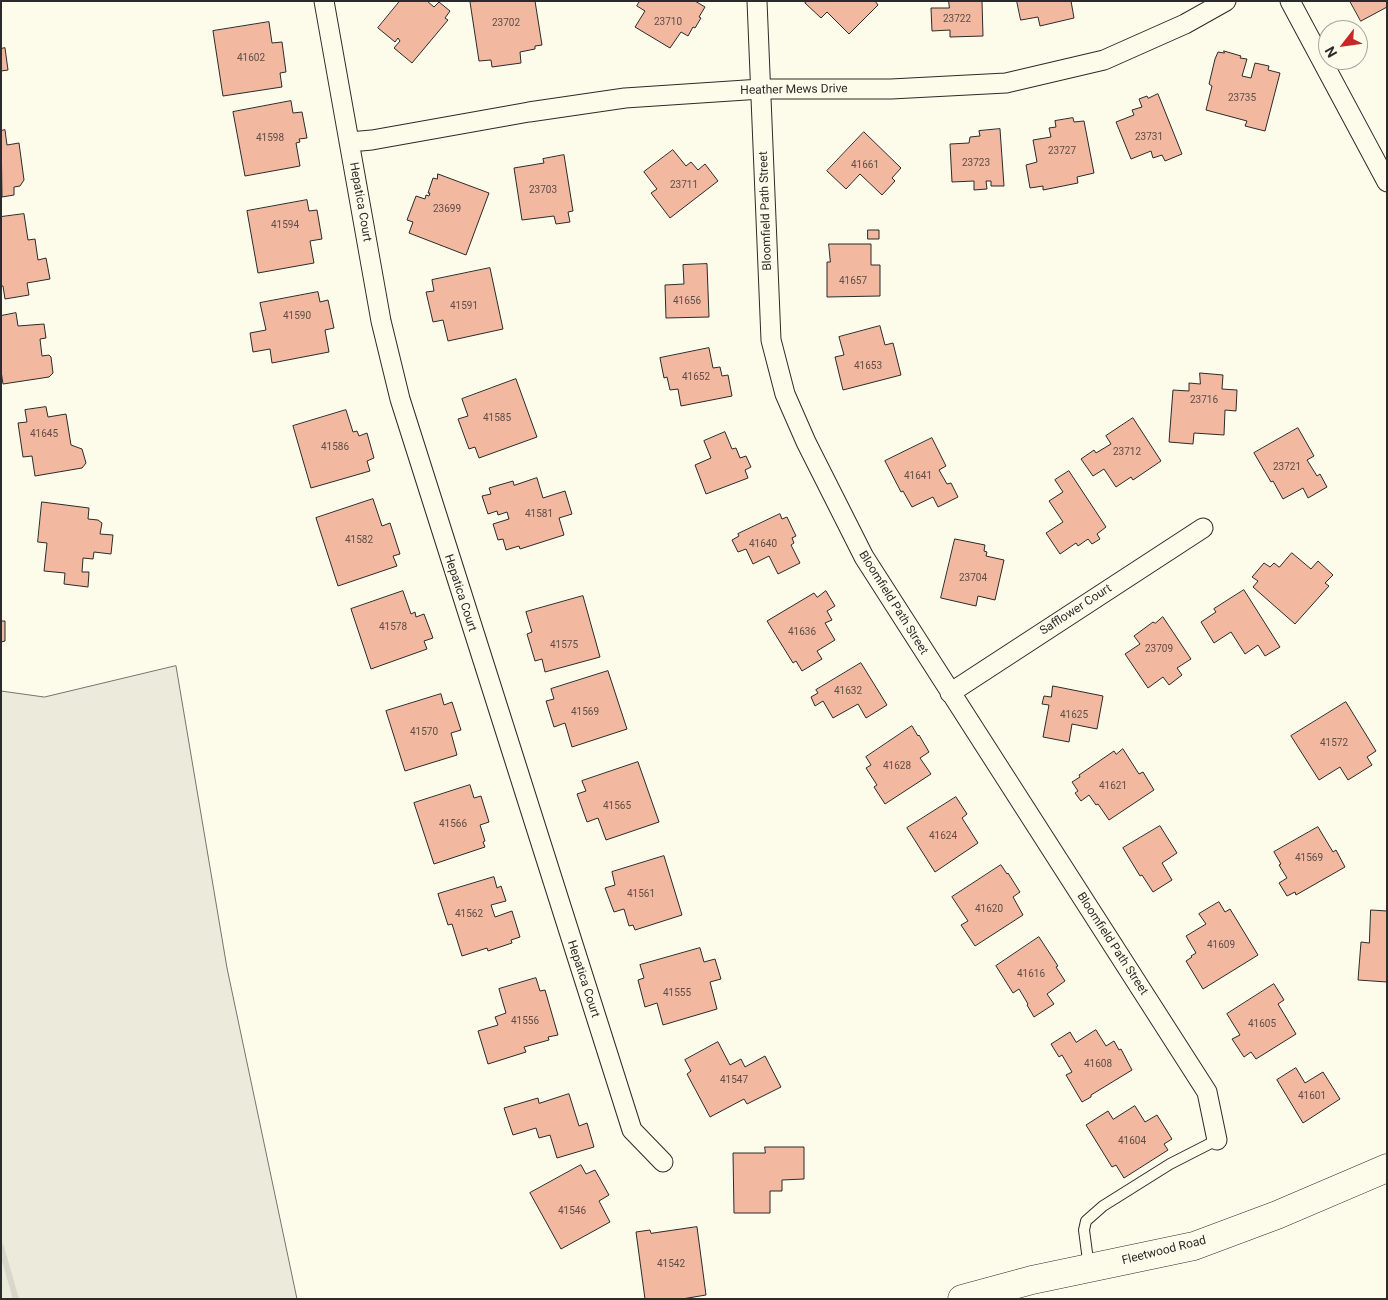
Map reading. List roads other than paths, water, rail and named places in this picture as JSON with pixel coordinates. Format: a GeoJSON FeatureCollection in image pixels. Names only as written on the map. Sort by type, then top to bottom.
{"type":"FeatureCollection","features":[{"type":"Feature","properties":{"kind":"main road","name":"Fleetwood Road"},"geometry":{"type":"LineString","coordinates":[[962,1299],[1032,1280],[1194,1246],[1277,1215],[1387,1168]]}},
{"type":"Feature","properties":{"kind":"street","name":"Hepatica Court"},"geometry":{"type":"LineString","coordinates":[[324,1],[380,321],[400,399],[632,1130],[663,1162]]}},
{"type":"Feature","properties":{"kind":"street","name":"Bloomfield Path Street"},"geometry":{"type":"LineString","coordinates":[[757,1],[771,340],[785,394],[810,450],[864,557],[1208,1092],[1217,1140]]}},
{"type":"Feature","properties":{"kind":"street","name":"Heather Mews Drive"},"geometry":{"type":"LineString","coordinates":[[349,142],[625,98],[760,89],[891,89],[1006,84],[1104,60],[1185,24],[1226,1]]}},
{"type":"Feature","properties":{"kind":"street"},"geometry":{"type":"LineString","coordinates":[[1290,1],[1387,182]]}},
{"type":"Feature","properties":{"kind":"street","name":"Safflower Court"},"geometry":{"type":"LineString","coordinates":[[950,693],[1203,528]]}},
{"type":"Feature","properties":{"kind":"lane"},"geometry":{"type":"LineString","coordinates":[[1089,1269],[1084,1230],[1086,1221],[1103,1206],[1170,1164],[1217,1140]]}},
{"type":"Feature","properties":{"kind":"waterway"},"geometry":{"type":"LineString","coordinates":[[1,1247],[16,1299]]}}]}
